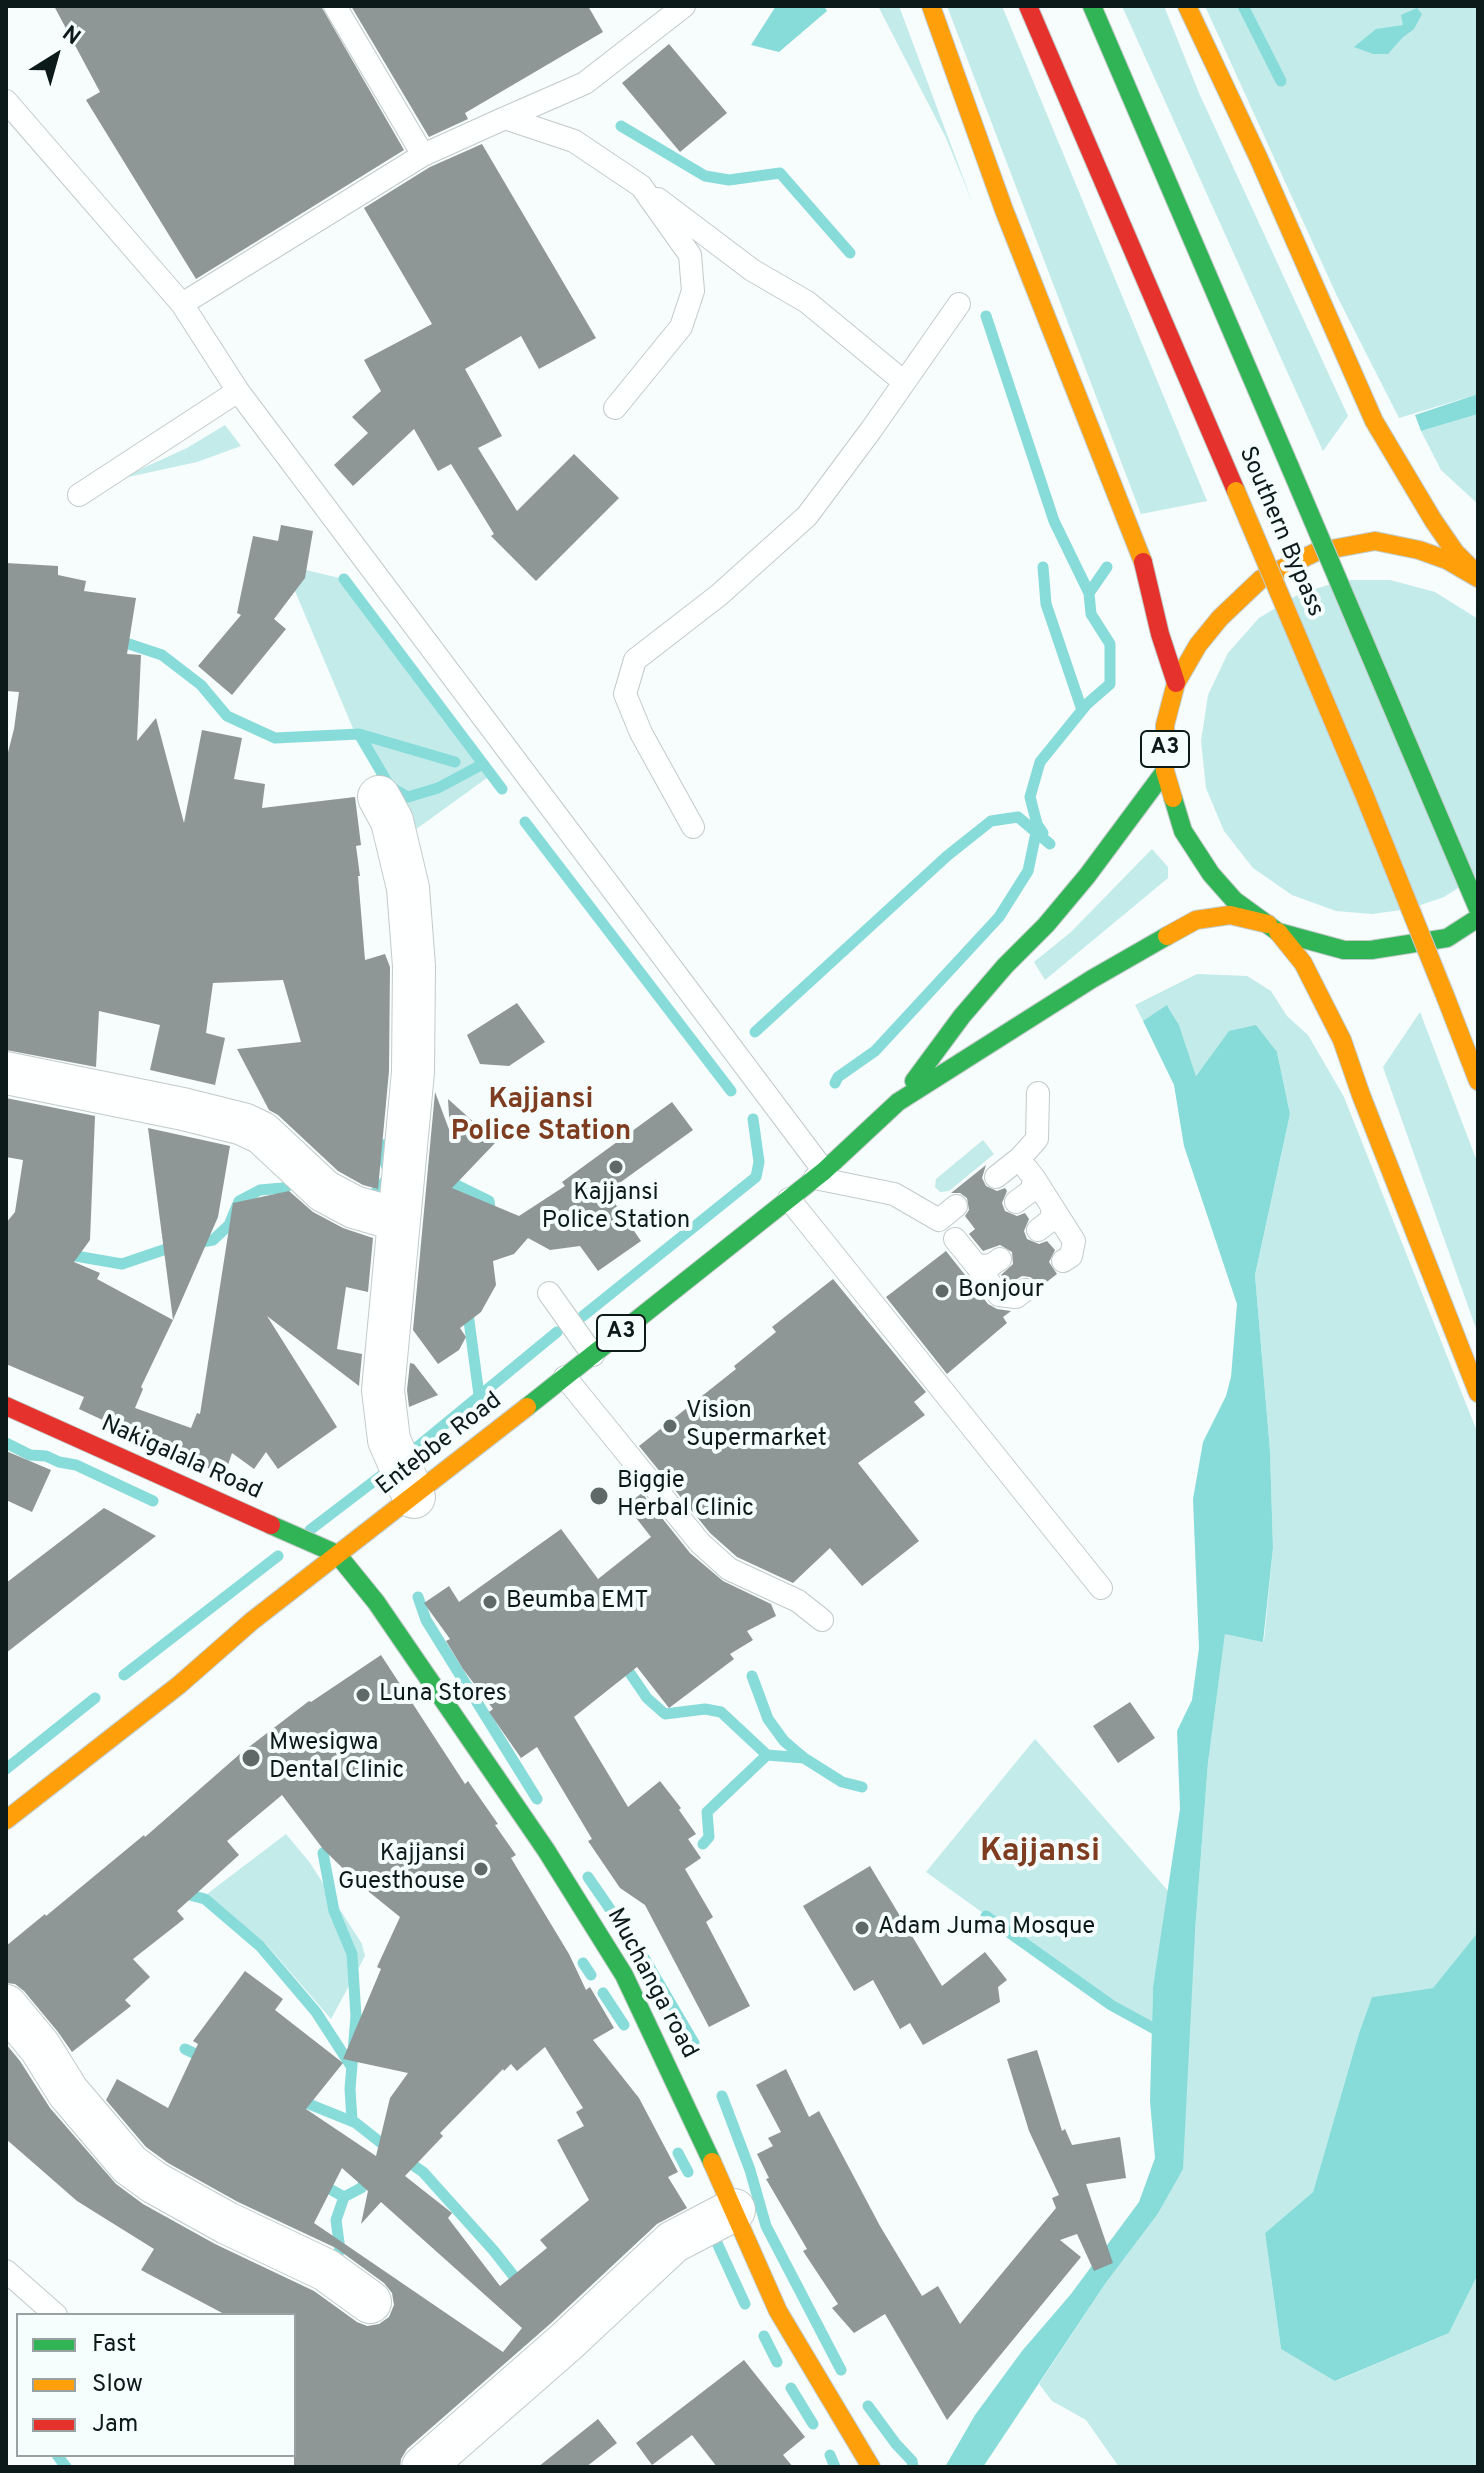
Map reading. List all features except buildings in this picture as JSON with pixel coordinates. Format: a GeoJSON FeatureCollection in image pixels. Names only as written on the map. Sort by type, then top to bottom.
{"type":"FeatureCollection","features":[{"type":"Feature","properties":{"kind":"main road"},"geometry":{"type":"LineString","coordinates":[[931,6],[1010,225],[1145,567],[1160,634],[1176,683]]}},
{"type":"Feature","properties":{"kind":"main road","name":"Southern Bypass"},"geometry":{"type":"LineString","coordinates":[[1028,6],[1364,794],[1478,1081]]}},
{"type":"Feature","properties":{"kind":"main road","name":"Southern Bypass"},"geometry":{"type":"LineString","coordinates":[[1092,6],[1478,909]]}},
{"type":"Feature","properties":{"kind":"main road"},"geometry":{"type":"LineString","coordinates":[[1187,6],[1259,159],[1374,421],[1433,520],[1455,552],[1478,576]]}},
{"type":"Feature","properties":{"kind":"main road","name":"A3"},"geometry":{"type":"LineString","coordinates":[[1273,928],[1234,900],[1211,874],[1183,831],[1165,771],[1165,725],[1176,683],[1198,645],[1220,618],[1261,579],[1316,552],[1375,541],[1433,555],[1478,576]]}},
{"type":"Feature","properties":{"kind":"main road","name":"A3"},"geometry":{"type":"LineString","coordinates":[[898,1102],[962,1016],[1087,876],[1165,771]]}},
{"type":"Feature","properties":{"kind":"main road","name":"A3"},"geometry":{"type":"LineString","coordinates":[[898,1102],[1092,979],[1196,920],[1230,915],[1344,950],[1371,950],[1447,938],[1478,918]]}},
{"type":"Feature","properties":{"kind":"main road"},"geometry":{"type":"LineString","coordinates":[[1273,928],[1303,963],[1342,1040],[1478,1393]]}},
{"type":"Feature","properties":{"kind":"main road","name":"Entebbe Road"},"geometry":{"type":"LineString","coordinates":[[6,1820],[179,1685],[252,1621],[414,1497],[789,1199],[898,1102]]}},
{"type":"Feature","properties":{"kind":"main road","name":"Nakigalala Road"},"geometry":{"type":"LineString","coordinates":[[6,1406],[337,1554]]}},
{"type":"Feature","properties":{"kind":"main road","name":"Muchanga road"},"geometry":{"type":"LineString","coordinates":[[337,1554],[376,1602],[546,1850],[624,1975],[676,2081],[778,2311],[871,2467]]}},
{"type":"Feature","properties":{"kind":"street"},"geometry":{"type":"LineString","coordinates":[[379,797],[392,821],[408,888],[414,966],[413,1072],[383,1390],[389,1440],[414,1497]]}},
{"type":"Feature","properties":{"kind":"street"},"geometry":{"type":"LineString","coordinates":[[6,1073],[243,1124],[262,1133],[324,1191],[354,1207],[399,1220]]}},
{"type":"Feature","properties":{"kind":"street"},"geometry":{"type":"LineString","coordinates":[[6,2006],[40,2047],[68,2092],[130,2165],[155,2183],[227,2223],[326,2270],[370,2302]]}},
{"type":"Feature","properties":{"kind":"street"},"geometry":{"type":"LineString","coordinates":[[423,2467],[566,2342],[673,2242],[734,2210]]}},
{"type":"Feature","properties":{"kind":"lane"},"geometry":{"type":"LineString","coordinates":[[335,6],[423,155]]}},
{"type":"Feature","properties":{"kind":"lane"},"geometry":{"type":"LineString","coordinates":[[182,304],[423,155],[585,83],[684,6]]}},
{"type":"Feature","properties":{"kind":"lane"},"geometry":{"type":"LineString","coordinates":[[6,101],[182,304],[238,391],[820,1174],[894,1194],[948,1213],[955,1239],[999,1295],[1016,1297],[1025,1290]]}},
{"type":"Feature","properties":{"kind":"lane"},"geometry":{"type":"LineString","coordinates":[[505,118],[574,141],[641,186],[752,270],[807,302],[904,382]]}},
{"type":"Feature","properties":{"kind":"lane"},"geometry":{"type":"LineString","coordinates":[[615,408],[681,327],[693,291],[690,255],[641,186]]}},
{"type":"Feature","properties":{"kind":"lane"},"geometry":{"type":"LineString","coordinates":[[693,827],[641,733],[625,694],[635,660],[719,595],[807,516],[959,304]]}},
{"type":"Feature","properties":{"kind":"lane"},"geometry":{"type":"LineString","coordinates":[[79,495],[238,391]]}},
{"type":"Feature","properties":{"kind":"lane"},"geometry":{"type":"LineString","coordinates":[[996,1177],[1037,1139],[1038,1093]]}},
{"type":"Feature","properties":{"kind":"lane"},"geometry":{"type":"LineString","coordinates":[[1020,1158],[1074,1241],[1071,1256],[1063,1261]]}},
{"type":"Feature","properties":{"kind":"lane"},"geometry":{"type":"LineString","coordinates":[[1016,1202],[1032,1190],[1034,1178]]}},
{"type":"Feature","properties":{"kind":"lane"},"geometry":{"type":"LineString","coordinates":[[789,1199],[1101,1588]]}},
{"type":"Feature","properties":{"kind":"lane"},"geometry":{"type":"LineString","coordinates":[[1038,1230],[1051,1220],[1053,1208]]}},
{"type":"Feature","properties":{"kind":"lane"},"geometry":{"type":"LineString","coordinates":[[955,1239],[969,1238],[978,1232]]}},
{"type":"Feature","properties":{"kind":"lane"},"geometry":{"type":"LineString","coordinates":[[976,1265],[990,1266],[1000,1259]]}},
{"type":"Feature","properties":{"kind":"lane"},"geometry":{"type":"LineString","coordinates":[[549,1293],[593,1355]]}},
{"type":"Feature","properties":{"kind":"lane"},"geometry":{"type":"LineString","coordinates":[[565,1377],[700,1543],[729,1569],[798,1601],[822,1620]]}},
{"type":"Feature","properties":{"kind":"lane"},"geometry":{"type":"LineString","coordinates":[[6,2271],[54,2313]]}},
{"type":"Feature","properties":{"kind":"shaded area"},"geometry":{"type":"Polygon","coordinates":[[[878,6],[899,6],[973,204],[946,138],[878,6]]]}},
{"type":"Feature","properties":{"kind":"shaded area"},"geometry":{"type":"Polygon","coordinates":[[[947,6],[1002,6],[1207,501],[1141,514],[947,6]]]}},
{"type":"Feature","properties":{"kind":"shaded area"},"geometry":{"type":"Polygon","coordinates":[[[1122,6],[1164,6],[1199,93],[1348,416],[1323,451],[1122,6]]]}},
{"type":"Feature","properties":{"kind":"shaded area"},"geometry":{"type":"Polygon","coordinates":[[[1205,6],[1478,6],[1478,394],[1399,418],[1337,296],[1205,6]]]}},
{"type":"Feature","properties":{"kind":"shaded area"},"geometry":{"type":"Polygon","coordinates":[[[1478,414],[1478,504],[1441,470],[1421,431],[1478,414]]]}},
{"type":"Feature","properties":{"kind":"shaded area"},"geometry":{"type":"Polygon","coordinates":[[[225,425],[241,446],[197,462],[119,479],[187,448],[225,425]]]}},
{"type":"Feature","properties":{"kind":"shaded area"},"geometry":{"type":"Polygon","coordinates":[[[284,565],[344,579],[491,775],[408,835],[352,726],[284,565]]]}},
{"type":"Feature","properties":{"kind":"shaded area"},"geometry":{"type":"Polygon","coordinates":[[[1344,580],[1390,580],[1435,592],[1478,619],[1478,875],[1444,897],[1409,909],[1372,914],[1336,911],[1292,895],[1253,868],[1224,831],[1206,788],[1201,741],[1208,695],[1228,653],[1259,618],[1299,594],[1344,580]]]}},
{"type":"Feature","properties":{"kind":"shaded area"},"geometry":{"type":"Polygon","coordinates":[[[1152,849],[1168,867],[1168,878],[1045,980],[1034,962],[1071,932],[1152,849]]]}},
{"type":"Feature","properties":{"kind":"shaded area"},"geometry":{"type":"Polygon","coordinates":[[[1197,974],[1247,976],[1271,991],[1287,1016],[1308,1035],[1344,1097],[1478,1434],[1478,1932],[1433,1988],[1372,1997],[1313,2192],[1265,2233],[1281,2349],[1336,2381],[1449,2333],[1478,2274],[1478,2467],[1119,2467],[1086,2420],[1052,2401],[1039,2384],[1105,2284],[1157,2215],[1195,1932],[1208,1763],[1225,1633],[1264,1641],[1273,1548],[1270,1451],[1255,1275],[1290,1114],[1277,1052],[1229,1032],[1196,1076],[1179,1025],[1168,1006],[1143,1021],[1135,1005],[1197,974]]]}},
{"type":"Feature","properties":{"kind":"shaded area"},"geometry":{"type":"Polygon","coordinates":[[[1420,1012],[1478,1164],[1478,1334],[1383,1067],[1420,1012]]]}},
{"type":"Feature","properties":{"kind":"shaded area"},"geometry":{"type":"Polygon","coordinates":[[[983,1140],[994,1154],[949,1191],[940,1192],[935,1187],[936,1179],[983,1140]]]}},
{"type":"Feature","properties":{"kind":"shaded area"},"geometry":{"type":"Polygon","coordinates":[[[1035,1739],[1169,1892],[1153,1987],[1152,2027],[1111,2005],[926,1872],[1035,1739]]]}},
{"type":"Feature","properties":{"kind":"shaded area"},"geometry":{"type":"Polygon","coordinates":[[[286,1834],[310,1863],[362,1944],[365,1956],[331,2019],[266,1944],[207,1894],[286,1834]]]}},
{"type":"Feature","properties":{"kind":"water"},"geometry":{"type":"Polygon","coordinates":[[[776,6],[824,6],[827,11],[779,52],[751,45],[776,6]]]}},
{"type":"Feature","properties":{"kind":"water"},"geometry":{"type":"Polygon","coordinates":[[[1417,8],[1422,14],[1414,29],[1388,54],[1373,54],[1354,47],[1376,29],[1403,25],[1401,15],[1417,8]]]}},
{"type":"Feature","properties":{"kind":"water"},"geometry":{"type":"Polygon","coordinates":[[[1478,394],[1478,414],[1421,431],[1415,415],[1478,394]]]}},
{"type":"Feature","properties":{"kind":"water"},"geometry":{"type":"Polygon","coordinates":[[[1167,1005],[1179,1025],[1196,1076],[1229,1031],[1256,1025],[1277,1052],[1290,1114],[1255,1275],[1270,1451],[1273,1548],[1263,1642],[1225,1634],[1208,1763],[1195,1932],[1183,2169],[1157,2215],[1105,2284],[983,2467],[945,2467],[975,2415],[1139,2202],[1155,2158],[1150,2101],[1153,1987],[1180,1809],[1177,1731],[1192,1700],[1199,1648],[1193,1499],[1203,1442],[1226,1396],[1231,1377],[1237,1304],[1184,1146],[1174,1085],[1143,1021],[1167,1005]]]}},
{"type":"Feature","properties":{"kind":"water"},"geometry":{"type":"Polygon","coordinates":[[[1478,1932],[1478,2274],[1449,2333],[1335,2381],[1281,2349],[1265,2233],[1313,2192],[1372,1997],[1433,1988],[1478,1932]]]}},
{"type":"Feature","properties":{"kind":"waterway"},"geometry":{"type":"LineString","coordinates":[[1243,6],[1281,81]]}},
{"type":"Feature","properties":{"kind":"waterway"},"geometry":{"type":"LineString","coordinates":[[621,126],[705,176],[729,180],[780,173],[850,253]]}},
{"type":"Feature","properties":{"kind":"waterway"},"geometry":{"type":"LineString","coordinates":[[986,316],[1054,521],[1089,593]]}},
{"type":"Feature","properties":{"kind":"waterway"},"geometry":{"type":"LineString","coordinates":[[1043,567],[1046,604],[1082,710]]}},
{"type":"Feature","properties":{"kind":"waterway"},"geometry":{"type":"LineString","coordinates":[[1043,833],[1037,824],[1030,797],[1040,762],[1087,704],[1110,684],[1110,644],[1091,614],[1089,593],[1107,567]]}},
{"type":"Feature","properties":{"kind":"waterway"},"geometry":{"type":"LineString","coordinates":[[344,579],[502,789]]}},
{"type":"Feature","properties":{"kind":"waterway"},"geometry":{"type":"LineString","coordinates":[[129,644],[162,655],[201,685],[227,716],[275,738],[359,734],[455,762]]}},
{"type":"Feature","properties":{"kind":"waterway"},"geometry":{"type":"LineString","coordinates":[[359,734],[390,787],[408,797],[438,788],[483,764]]}},
{"type":"Feature","properties":{"kind":"waterway"},"geometry":{"type":"LineString","coordinates":[[755,1032],[947,856],[991,821],[1018,817],[1050,844]]}},
{"type":"Feature","properties":{"kind":"waterway"},"geometry":{"type":"LineString","coordinates":[[525,822],[731,1091]]}},
{"type":"Feature","properties":{"kind":"waterway"},"geometry":{"type":"LineString","coordinates":[[835,1083],[838,1077],[875,1051],[999,917],[1028,871],[1036,833]]}},
{"type":"Feature","properties":{"kind":"waterway"},"geometry":{"type":"LineString","coordinates":[[583,1316],[756,1177],[759,1162],[753,1119]]}},
{"type":"Feature","properties":{"kind":"waterway"},"geometry":{"type":"LineString","coordinates":[[367,1198],[370,1199],[390,1175],[379,1147],[387,1144],[394,1151]]}},
{"type":"Feature","properties":{"kind":"waterway"},"geometry":{"type":"LineString","coordinates":[[444,1179],[489,1201],[491,1217]]}},
{"type":"Feature","properties":{"kind":"waterway"},"geometry":{"type":"LineString","coordinates":[[196,1243],[213,1240],[229,1225],[239,1201],[260,1190],[283,1188],[301,1180]]}},
{"type":"Feature","properties":{"kind":"waterway"},"geometry":{"type":"LineString","coordinates":[[64,1254],[122,1264],[175,1246]]}},
{"type":"Feature","properties":{"kind":"waterway"},"geometry":{"type":"LineString","coordinates":[[467,1306],[479,1395]]}},
{"type":"Feature","properties":{"kind":"waterway"},"geometry":{"type":"LineString","coordinates":[[410,1453],[557,1332]]}},
{"type":"Feature","properties":{"kind":"waterway"},"geometry":{"type":"LineString","coordinates":[[6,1443],[30,1455],[46,1456],[76,1465],[153,1501]]}},
{"type":"Feature","properties":{"kind":"waterway"},"geometry":{"type":"LineString","coordinates":[[310,1530],[386,1472]]}},
{"type":"Feature","properties":{"kind":"waterway"},"geometry":{"type":"LineString","coordinates":[[124,1675],[278,1556]]}},
{"type":"Feature","properties":{"kind":"waterway"},"geometry":{"type":"LineString","coordinates":[[418,1597],[426,1620],[537,1799]]}},
{"type":"Feature","properties":{"kind":"waterway"},"geometry":{"type":"LineString","coordinates":[[623,1663],[647,1698],[665,1714],[705,1709],[721,1712],[767,1755],[804,1758],[842,1782],[862,1787]]}},
{"type":"Feature","properties":{"kind":"waterway"},"geometry":{"type":"LineString","coordinates":[[752,1676],[768,1719],[784,1741],[804,1758]]}},
{"type":"Feature","properties":{"kind":"waterway"},"geometry":{"type":"LineString","coordinates":[[6,1769],[95,1698]]}},
{"type":"Feature","properties":{"kind":"waterway"},"geometry":{"type":"LineString","coordinates":[[703,1844],[709,1837],[707,1812],[767,1755]]}},
{"type":"Feature","properties":{"kind":"waterway"},"geometry":{"type":"LineString","coordinates":[[323,1853],[334,1911],[352,1954],[356,2016],[350,2089],[352,2120],[390,2150]]}},
{"type":"Feature","properties":{"kind":"waterway"},"geometry":{"type":"LineString","coordinates":[[588,1877],[617,1919]]}},
{"type":"Feature","properties":{"kind":"waterway"},"geometry":{"type":"LineString","coordinates":[[182,1893],[205,1899],[260,1946],[316,2012],[351,2066]]}},
{"type":"Feature","properties":{"kind":"waterway"},"geometry":{"type":"LineString","coordinates":[[986,1916],[1111,2005],[1162,2033]]}},
{"type":"Feature","properties":{"kind":"waterway"},"geometry":{"type":"LineString","coordinates":[[637,1946],[694,2043]]}},
{"type":"Feature","properties":{"kind":"waterway"},"geometry":{"type":"LineString","coordinates":[[583,1963],[591,1975]]}},
{"type":"Feature","properties":{"kind":"waterway"},"geometry":{"type":"LineString","coordinates":[[603,1993],[624,2025]]}},
{"type":"Feature","properties":{"kind":"waterway"},"geometry":{"type":"LineString","coordinates":[[185,2049],[206,2059]]}},
{"type":"Feature","properties":{"kind":"waterway"},"geometry":{"type":"LineString","coordinates":[[722,2096],[750,2170],[766,2226],[841,2370]]}},
{"type":"Feature","properties":{"kind":"waterway"},"geometry":{"type":"LineString","coordinates":[[299,2100],[356,2123]]}},
{"type":"Feature","properties":{"kind":"waterway"},"geometry":{"type":"LineString","coordinates":[[678,2153],[688,2172]]}},
{"type":"Feature","properties":{"kind":"waterway"},"geometry":{"type":"LineString","coordinates":[[404,2159],[423,2172],[519,2283]]}},
{"type":"Feature","properties":{"kind":"waterway"},"geometry":{"type":"LineString","coordinates":[[321,2184],[344,2197],[361,2188],[371,2174]]}},
{"type":"Feature","properties":{"kind":"waterway"},"geometry":{"type":"LineString","coordinates":[[330,2265],[340,2250],[336,2220],[344,2197]]}},
{"type":"Feature","properties":{"kind":"waterway"},"geometry":{"type":"LineString","coordinates":[[712,2232],[745,2304]]}},
{"type":"Feature","properties":{"kind":"waterway"},"geometry":{"type":"LineString","coordinates":[[764,2336],[777,2362]]}},
{"type":"Feature","properties":{"kind":"waterway"},"geometry":{"type":"LineString","coordinates":[[791,2388],[813,2424]]}},
{"type":"Feature","properties":{"kind":"waterway"},"geometry":{"type":"LineString","coordinates":[[868,2406],[912,2461],[913,2467]]}},
{"type":"Feature","properties":{"kind":"waterway"},"geometry":{"type":"LineString","coordinates":[[830,2455],[835,2467]]}},
{"type":"Feature","properties":{"kind":"waterway"},"geometry":{"type":"LineString","coordinates":[[58,2457],[66,2467]]}},
{"type":"Feature","properties":{"kind":"traffic: fast"},"geometry":{"type":"LineString","coordinates":[[1092,6],[1290,467]]}},
{"type":"Feature","properties":{"kind":"traffic: fast"},"geometry":{"type":"LineString","coordinates":[[1290,467],[1478,909]]}},
{"type":"Feature","properties":{"kind":"traffic: fast"},"geometry":{"type":"LineString","coordinates":[[914,1081],[962,1016],[1087,876],[1165,771]]}},
{"type":"Feature","properties":{"kind":"traffic: fast"},"geometry":{"type":"LineString","coordinates":[[1173,798],[1183,831],[1211,874],[1234,900],[1278,932],[1344,950],[1371,950],[1447,938],[1478,918]]}},
{"type":"Feature","properties":{"kind":"traffic: fast"},"geometry":{"type":"LineString","coordinates":[[527,1407],[824,1171],[898,1102],[1092,979],[1167,936]]}},
{"type":"Feature","properties":{"kind":"traffic: fast"},"geometry":{"type":"LineString","coordinates":[[271,1525],[337,1554],[376,1602],[546,1850],[624,1975],[712,2162]]}},
{"type":"Feature","properties":{"kind":"traffic: slow"},"geometry":{"type":"LineString","coordinates":[[931,6],[1004,210],[1143,562]]}},
{"type":"Feature","properties":{"kind":"traffic: slow"},"geometry":{"type":"LineString","coordinates":[[1187,6],[1259,159],[1374,421],[1433,520],[1455,552],[1478,575]]}},
{"type":"Feature","properties":{"kind":"traffic: slow"},"geometry":{"type":"LineString","coordinates":[[1236,491],[1446,998]]}},
{"type":"Feature","properties":{"kind":"traffic: slow"},"geometry":{"type":"LineString","coordinates":[[1173,798],[1165,771],[1165,725],[1176,683],[1198,645],[1220,618],[1261,579],[1316,552],[1375,541],[1419,550],[1447,560],[1478,578]]}},
{"type":"Feature","properties":{"kind":"traffic: slow"},"geometry":{"type":"LineString","coordinates":[[1167,936],[1196,920],[1230,915],[1268,924]]}},
{"type":"Feature","properties":{"kind":"traffic: slow"},"geometry":{"type":"LineString","coordinates":[[1278,932],[1303,963],[1342,1040],[1478,1393]]}},
{"type":"Feature","properties":{"kind":"traffic: slow"},"geometry":{"type":"LineString","coordinates":[[1446,998],[1478,1081]]}},
{"type":"Feature","properties":{"kind":"traffic: slow"},"geometry":{"type":"LineString","coordinates":[[6,1820],[179,1685],[252,1621],[527,1407]]}},
{"type":"Feature","properties":{"kind":"traffic: slow"},"geometry":{"type":"LineString","coordinates":[[712,2162],[778,2311],[871,2467]]}},
{"type":"Feature","properties":{"kind":"traffic: jam"},"geometry":{"type":"LineString","coordinates":[[1028,6],[1236,491]]}},
{"type":"Feature","properties":{"kind":"traffic: jam"},"geometry":{"type":"LineString","coordinates":[[1143,562],[1160,634],[1176,683]]}},
{"type":"Feature","properties":{"kind":"traffic: jam"},"geometry":{"type":"LineString","coordinates":[[6,1406],[271,1525]]}},
{"type":"Feature","properties":{"kind":"place","name":"Kajjansi Police Station"},"geometry":{"type":"Point","coordinates":[616,1167]}},
{"type":"Feature","properties":{"kind":"place","name":"Bonjour"},"geometry":{"type":"Point","coordinates":[942,1291]}},
{"type":"Feature","properties":{"kind":"place","name":"Vision Supermarket"},"geometry":{"type":"Point","coordinates":[670,1426]}},
{"type":"Feature","properties":{"kind":"place","name":"Biggie Herbal Clinic"},"geometry":{"type":"Point","coordinates":[599,1496]}},
{"type":"Feature","properties":{"kind":"place","name":"Beumba EMT"},"geometry":{"type":"Point","coordinates":[490,1602]}},
{"type":"Feature","properties":{"kind":"place","name":"Luna Stores"},"geometry":{"type":"Point","coordinates":[363,1695]}},
{"type":"Feature","properties":{"kind":"place","name":"Mwesigwa Dental Clinic"},"geometry":{"type":"Point","coordinates":[251,1758]}},
{"type":"Feature","properties":{"kind":"place","name":"Kajjansi Guesthouse"},"geometry":{"type":"Point","coordinates":[481,1869]}},
{"type":"Feature","properties":{"kind":"place","name":"Adam Juma Mosque"},"geometry":{"type":"Point","coordinates":[862,1928]}},
{"type":"Feature","properties":{"kind":"district","name":"Kajjansi Police Station"},"geometry":{"type":"Point","coordinates":[541,1117]}},
{"type":"Feature","properties":{"kind":"district","name":"Kajjansi"},"geometry":{"type":"Point","coordinates":[1040,1854]}}]}
